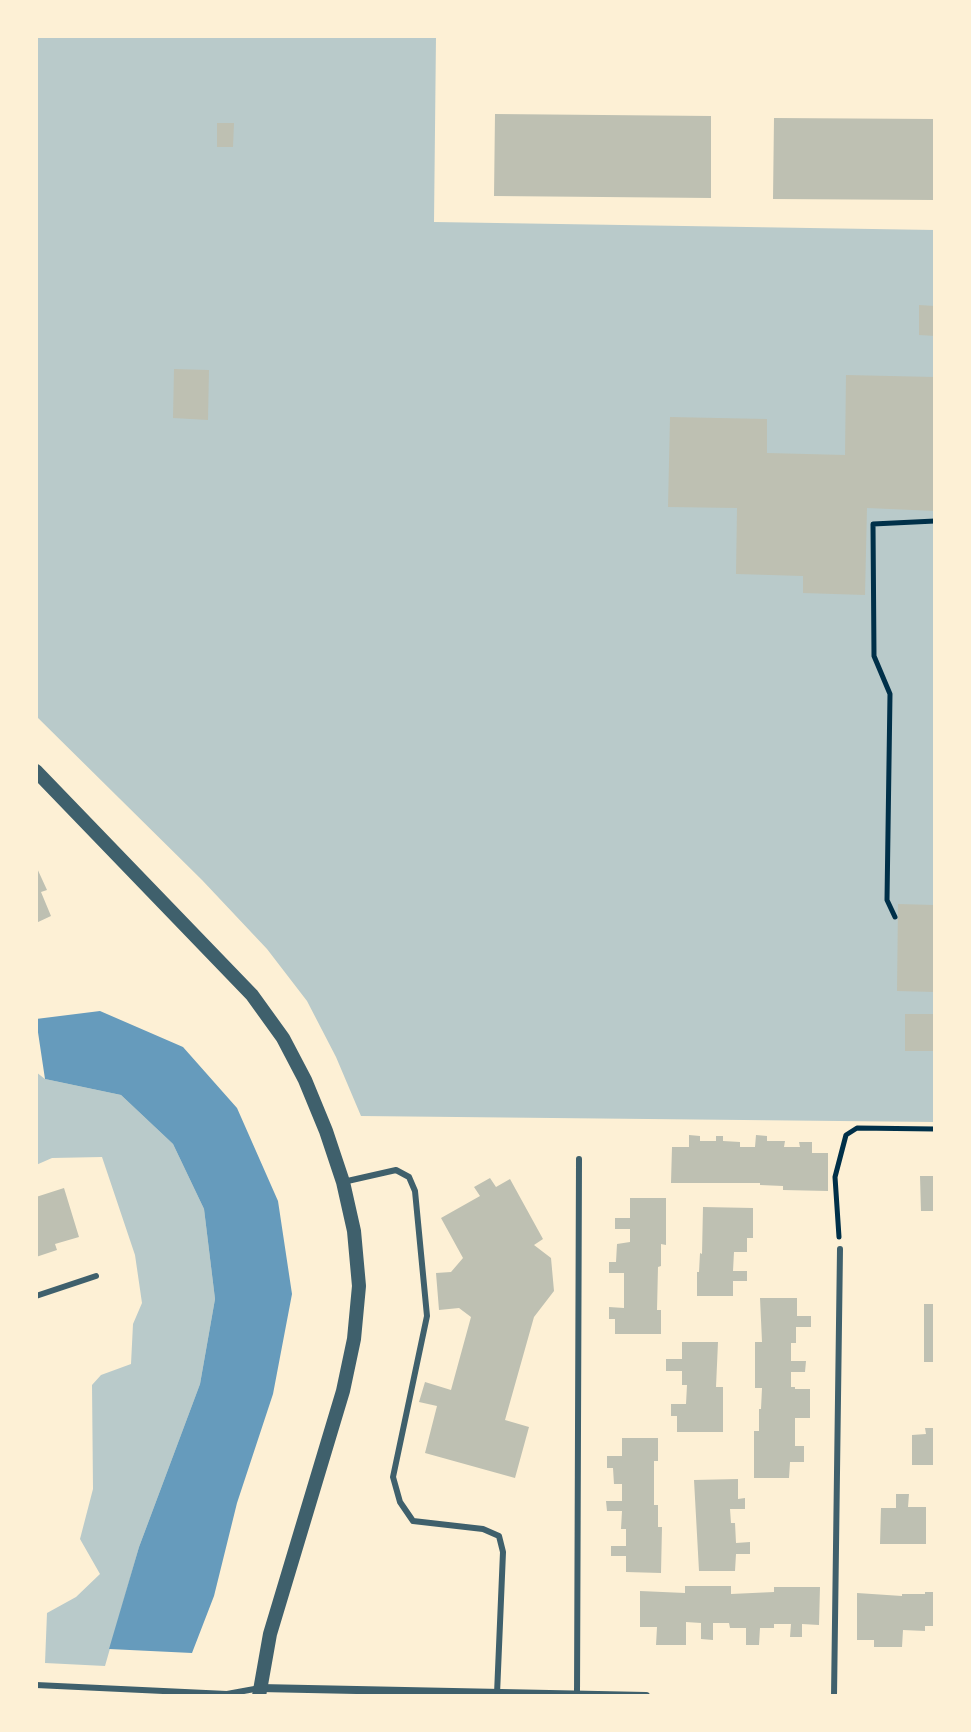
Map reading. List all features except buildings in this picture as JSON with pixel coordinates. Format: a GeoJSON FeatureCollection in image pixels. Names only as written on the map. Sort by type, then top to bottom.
{"type":"FeatureCollection","features":[{"type":"Feature","properties":{"kind":"street"},"geometry":{"type":"LineString","coordinates":[[36,771],[252,995],[283,1038],[305,1080],[343,1182],[354,1231],[359,1286],[354,1339],[343,1391],[270,1634],[259,1692],[646,1696]]}},
{"type":"Feature","properties":{"kind":"lane"},"geometry":{"type":"LineString","coordinates":[[577,1695],[579,1159]]}},
{"type":"Feature","properties":{"kind":"lane"},"geometry":{"type":"LineString","coordinates":[[343,1182],[396,1170],[409,1177],[415,1191],[427,1316],[393,1477],[400,1502],[413,1521],[483,1529],[499,1536],[503,1552],[497,1694]]}},
{"type":"Feature","properties":{"kind":"lane"},"geometry":{"type":"LineString","coordinates":[[834,1696],[840,1249]]}},
{"type":"Feature","properties":{"kind":"lane"},"geometry":{"type":"LineString","coordinates":[[36,1296],[96,1276]]}},
{"type":"Feature","properties":{"kind":"lane"},"geometry":{"type":"LineString","coordinates":[[36,1685],[227,1694],[259,1692]]}},
{"type":"Feature","properties":{"kind":"path"},"geometry":{"type":"LineString","coordinates":[[895,917],[887,900],[890,694],[874,656],[873,524],[935,521]]}},
{"type":"Feature","properties":{"kind":"path"},"geometry":{"type":"LineString","coordinates":[[840,1249],[835,1177],[846,1135],[857,1128],[935,1129]]}},
{"type":"Feature","properties":{"kind":"shaded area"},"geometry":{"type":"Polygon","coordinates":[[[36,36],[436,36],[434,222],[935,230],[935,1122],[361,1116],[336,1057],[307,1001],[267,949],[202,880],[36,716],[36,36]]]}},
{"type":"Feature","properties":{"kind":"shaded area"},"geometry":{"type":"Polygon","coordinates":[[[36,1072],[45,1079],[121,1095],[173,1144],[204,1209],[215,1299],[200,1384],[139,1547],[105,1666],[45,1663],[47,1613],[76,1597],[100,1574],[80,1539],[93,1489],[92,1385],[101,1375],[131,1364],[133,1324],[142,1303],[135,1255],[102,1157],[52,1158],[36,1165],[36,1072]]]}},
{"type":"Feature","properties":{"kind":"water"},"geometry":{"type":"Polygon","coordinates":[[[100,1011],[183,1047],[237,1108],[278,1201],[292,1294],[273,1394],[237,1503],[214,1596],[192,1653],[109,1649],[139,1547],[200,1384],[215,1299],[204,1209],[173,1144],[121,1095],[45,1079],[36,1019],[100,1011]]]}}]}
